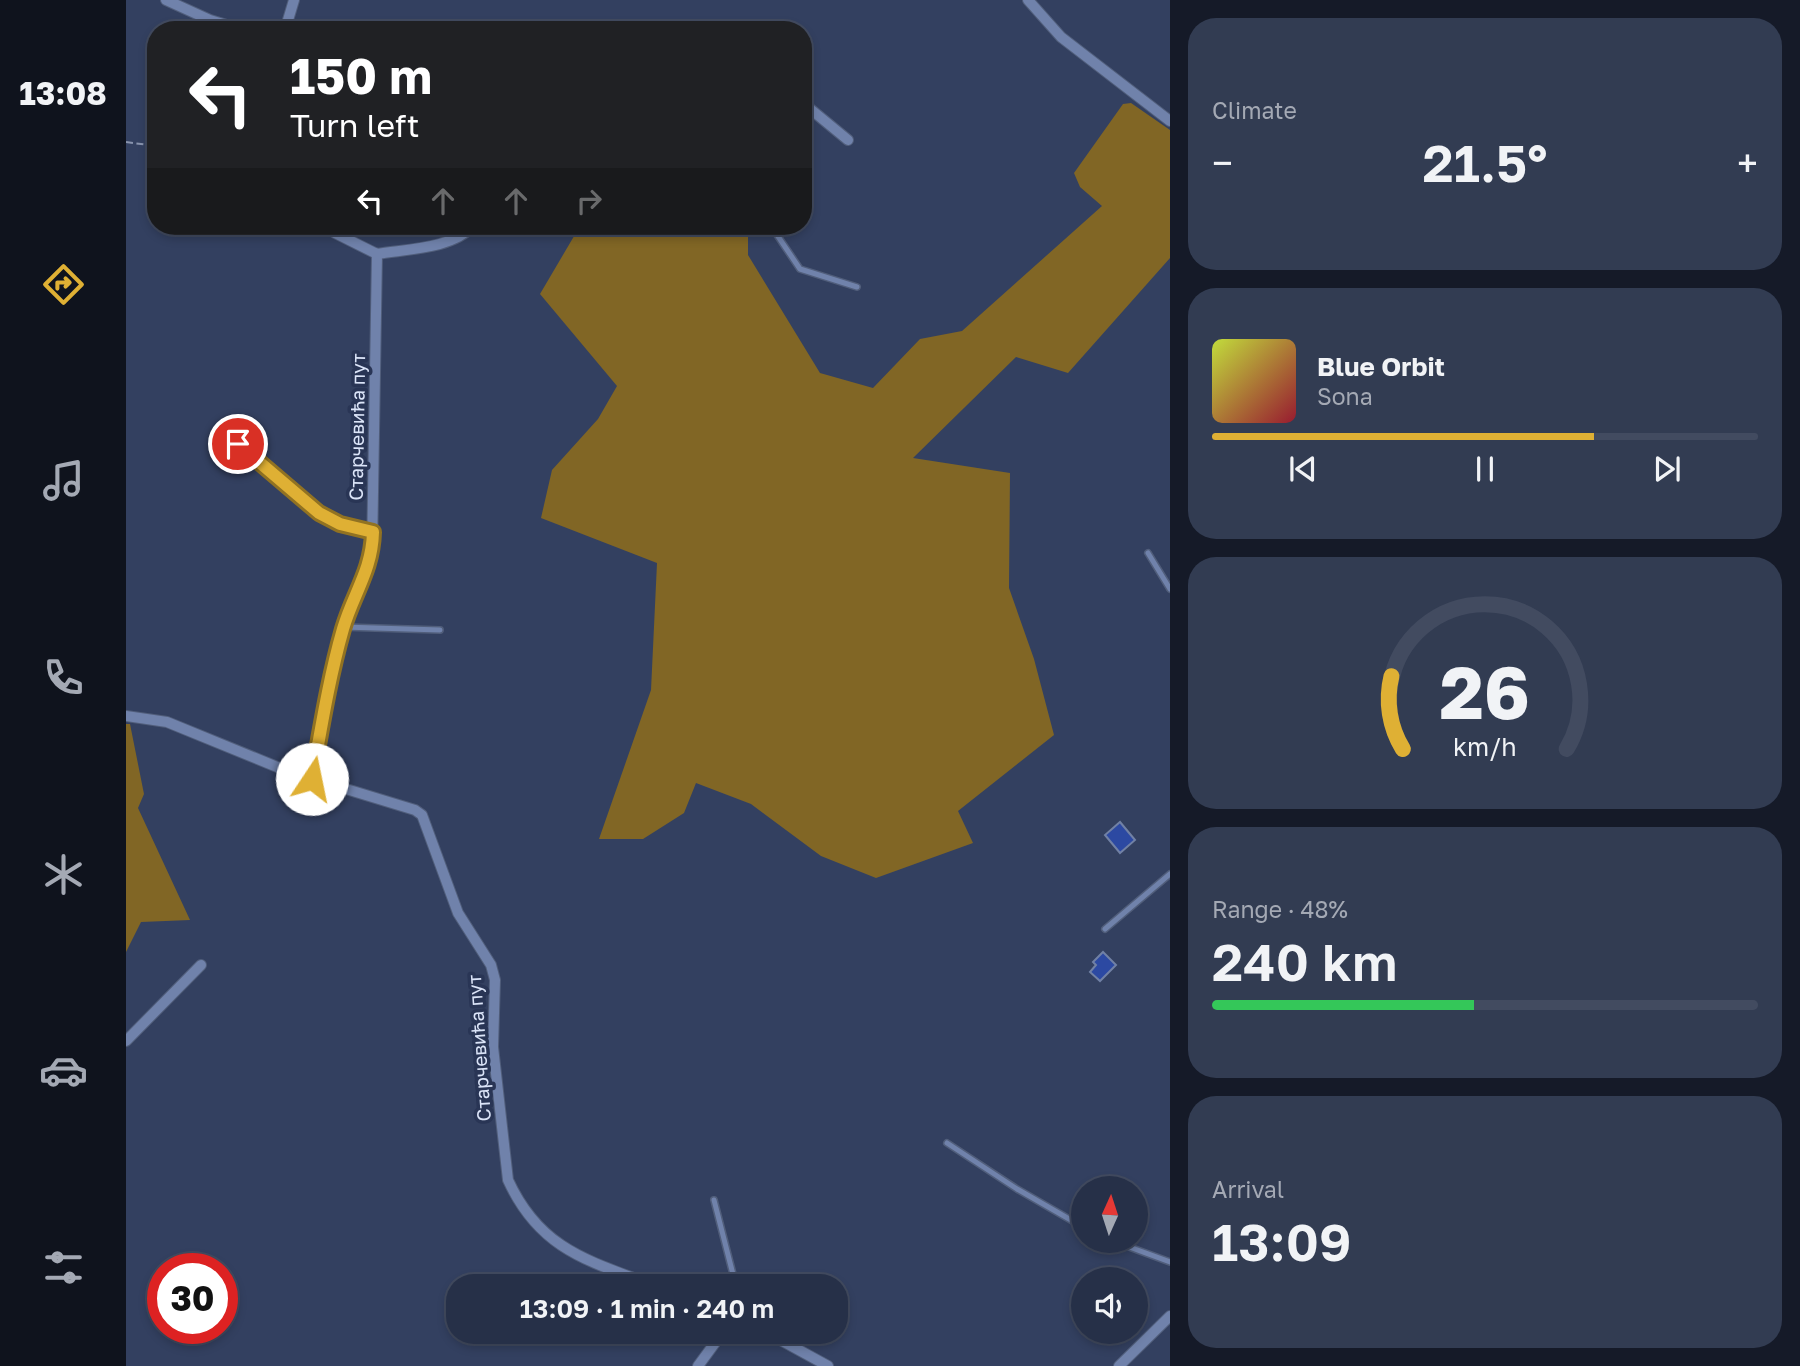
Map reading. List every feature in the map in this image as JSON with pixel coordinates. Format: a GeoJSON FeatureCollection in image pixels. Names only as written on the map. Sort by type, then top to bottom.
{"type":"FeatureCollection","features":[{"type":"Feature","properties":{"kind":"street"},"geometry":{"type":"LineString","coordinates":[[166,0],[213,21]]}},
{"type":"Feature","properties":{"kind":"street"},"geometry":{"type":"LineString","coordinates":[[288,21],[294,0]]}},
{"type":"Feature","properties":{"kind":"street"},"geometry":{"type":"LineString","coordinates":[[1028,0],[1061,37],[1170,121]]}},
{"type":"Feature","properties":{"kind":"street"},"geometry":{"type":"LineString","coordinates":[[812,111],[848,141]]}},
{"type":"Feature","properties":{"kind":"street"},"geometry":{"type":"LineString","coordinates":[[339,235],[377,254],[435,244],[461,235]]}},
{"type":"Feature","properties":{"kind":"street","name":"Старчевића пут"},"geometry":{"type":"LineString","coordinates":[[312,779],[343,627],[362,585],[372,552],[377,254]]}},
{"type":"Feature","properties":{"kind":"street"},"geometry":{"type":"LineString","coordinates":[[238,444],[319,513],[340,524],[373,532]]}},
{"type":"Feature","properties":{"kind":"street","name":"Старчевића пут"},"geometry":{"type":"LineString","coordinates":[[126,716],[167,722],[312,779],[415,810],[422,815],[458,912],[491,965],[495,980],[493,1048],[508,1180],[516,1198],[539,1229],[563,1249],[625,1274]]}},
{"type":"Feature","properties":{"kind":"street"},"geometry":{"type":"LineString","coordinates":[[126,1041],[201,965]]}},
{"type":"Feature","properties":{"kind":"street"},"geometry":{"type":"LineString","coordinates":[[1119,1366],[1170,1316]]}},
{"type":"Feature","properties":{"kind":"street"},"geometry":{"type":"LineString","coordinates":[[698,1366],[714,1344]]}},
{"type":"Feature","properties":{"kind":"street"},"geometry":{"type":"LineString","coordinates":[[788,1344],[828,1366]]}},
{"type":"Feature","properties":{"kind":"lane"},"geometry":{"type":"LineString","coordinates":[[777,235],[800,270],[857,287]]}},
{"type":"Feature","properties":{"kind":"lane"},"geometry":{"type":"LineString","coordinates":[[1148,553],[1170,589]]}},
{"type":"Feature","properties":{"kind":"lane"},"geometry":{"type":"LineString","coordinates":[[343,627],[440,630]]}},
{"type":"Feature","properties":{"kind":"lane"},"geometry":{"type":"LineString","coordinates":[[1105,929],[1170,874]]}},
{"type":"Feature","properties":{"kind":"lane"},"geometry":{"type":"LineString","coordinates":[[947,1143],[1017,1189],[1071,1220]]}},
{"type":"Feature","properties":{"kind":"lane"},"geometry":{"type":"LineString","coordinates":[[714,1200],[733,1274]]}},
{"type":"Feature","properties":{"kind":"lane"},"geometry":{"type":"LineString","coordinates":[[1146,1253],[1170,1262]]}},
{"type":"Feature","properties":{"kind":"path"},"geometry":{"type":"LineString","coordinates":[[126,142],[147,145]]}},
{"type":"Feature","properties":{"kind":"shaded area"},"geometry":{"type":"Polygon","coordinates":[[[1131,103],[1170,130],[1170,258],[1068,373],[1016,357],[913,458],[1010,473],[1009,588],[1034,659],[1054,735],[958,811],[973,843],[876,878],[821,856],[751,804],[696,783],[684,813],[643,839],[599,839],[651,690],[657,563],[541,518],[552,470],[598,419],[617,386],[540,294],[575,235],[748,235],[748,255],[820,373],[873,388],[920,339],[962,331],[1102,206],[1080,187],[1074,173],[1123,104],[1131,103]]]}},
{"type":"Feature","properties":{"kind":"shaded area"},"geometry":{"type":"Polygon","coordinates":[[[126,724],[130,724],[144,794],[138,808],[190,920],[141,922],[126,952],[126,724]]]}},
{"type":"Feature","properties":{"kind":"building"},"geometry":{"type":"Polygon","coordinates":[[[1120,822],[1135,840],[1120,853],[1105,835],[1120,822]]]}},
{"type":"Feature","properties":{"kind":"building"},"geometry":{"type":"Polygon","coordinates":[[[1103,952],[1116,965],[1100,981],[1090,972],[1096,965],[1093,962],[1103,952]]]}},
{"type":"Feature","properties":{"kind":"route"},"geometry":{"type":"LineString","coordinates":[[238,444],[319,513],[340,524],[373,532],[372,552],[362,585],[343,627],[312,779]]}}]}
